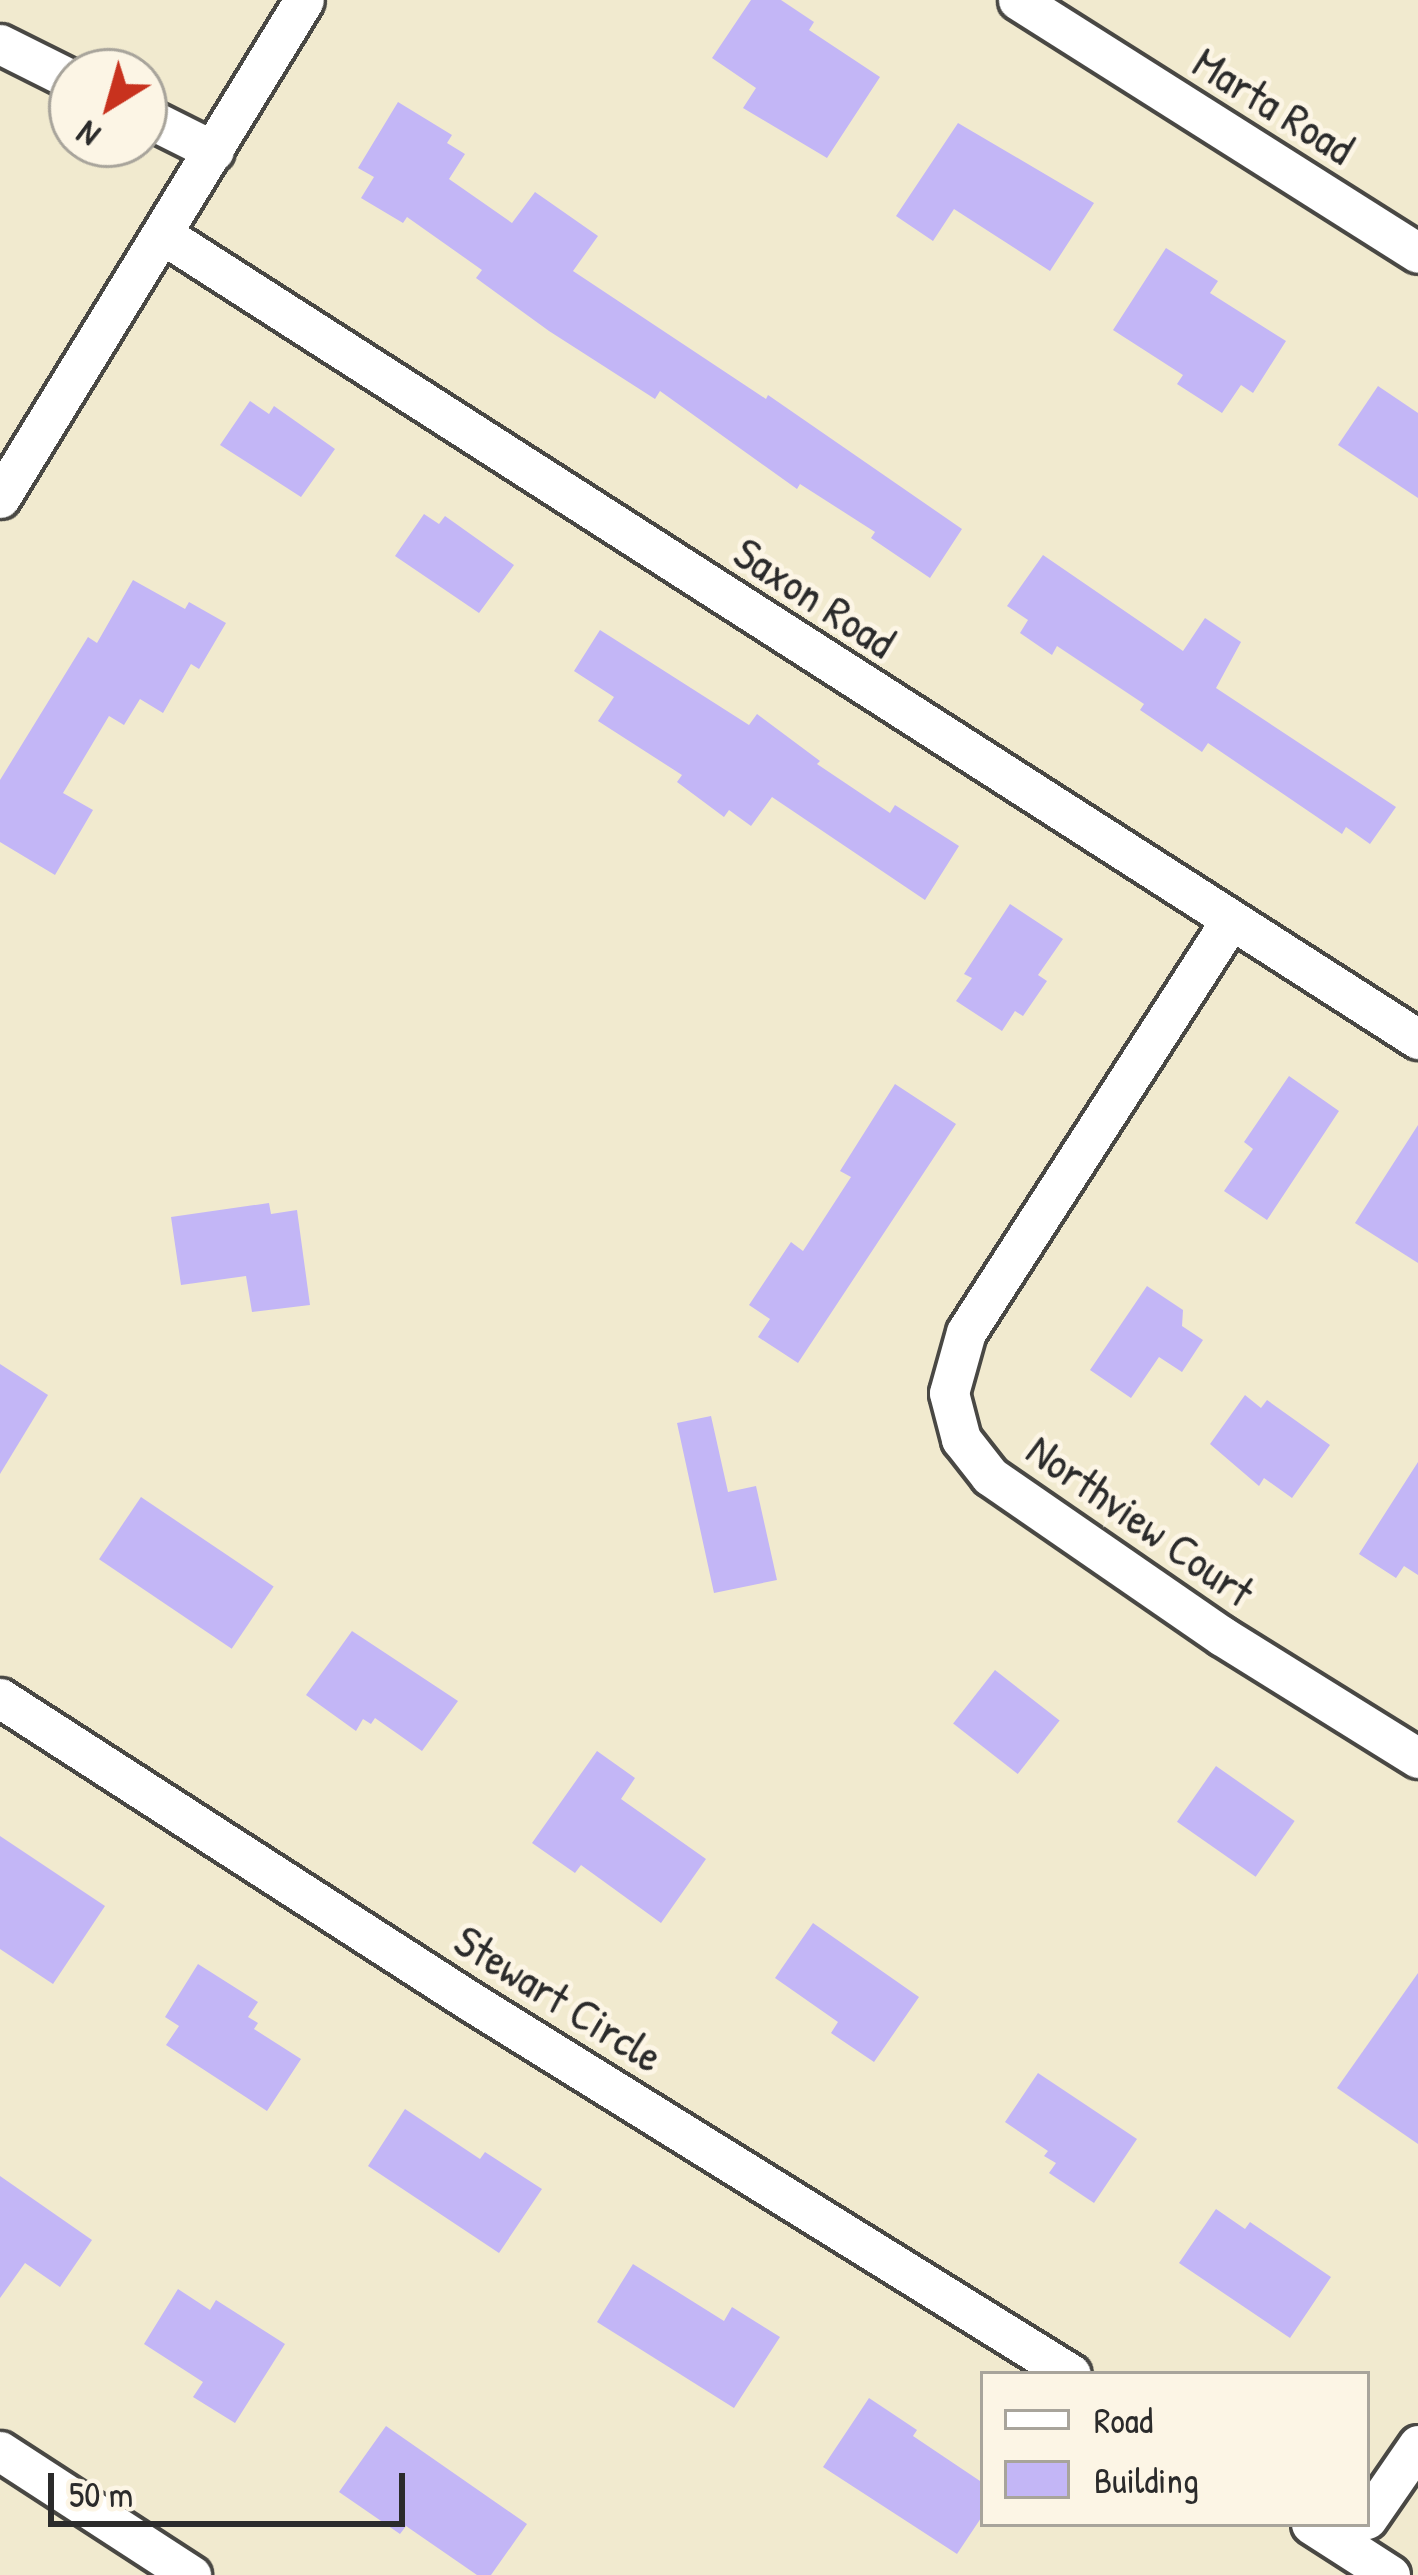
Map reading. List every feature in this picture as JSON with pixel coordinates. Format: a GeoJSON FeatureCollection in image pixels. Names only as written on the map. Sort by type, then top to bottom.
{"type":"FeatureCollection","features":[{"type":"Feature","properties":{"kind":"street"},"geometry":{"type":"LineString","coordinates":[[0,498],[304,0]]}},
{"type":"Feature","properties":{"kind":"street","name":"Marta Road"},"geometry":{"type":"LineString","coordinates":[[1018,0],[1418,253]]}},
{"type":"Feature","properties":{"kind":"street"},"geometry":{"type":"LineString","coordinates":[[0,44],[48,68]]}},
{"type":"Feature","properties":{"kind":"street"},"geometry":{"type":"LineString","coordinates":[[168,128],[214,151]]}},
{"type":"Feature","properties":{"kind":"street","name":"Saxon Road"},"geometry":{"type":"LineString","coordinates":[[162,234],[1418,1039]]}},
{"type":"Feature","properties":{"kind":"street","name":"Northview Court"},"geometry":{"type":"LineString","coordinates":[[1230,921],[966,1332],[950,1393],[961,1439],[990,1476],[1222,1636],[1418,1758]]}},
{"type":"Feature","properties":{"kind":"street","name":"Stewart Circle"},"geometry":{"type":"LineString","coordinates":[[0,1698],[470,2000],[1066,2371]]}},
{"type":"Feature","properties":{"kind":"street"},"geometry":{"type":"LineString","coordinates":[[1370,2514],[1418,2445]]}},
{"type":"Feature","properties":{"kind":"street"},"geometry":{"type":"LineString","coordinates":[[0,2451],[191,2575]]}},
{"type":"Feature","properties":{"kind":"street"},"geometry":{"type":"LineString","coordinates":[[1359,2530],[1390,2575]]}},
{"type":"Feature","properties":{"kind":"building"},"geometry":{"type":"Polygon","coordinates":[[[751,0],[781,0],[814,22],[809,30],[880,77],[827,158],[743,108],[756,88],[712,58],[751,0]]]}},
{"type":"Feature","properties":{"kind":"building"},"geometry":{"type":"Polygon","coordinates":[[[398,102],[452,135],[447,143],[465,154],[449,179],[512,223],[535,192],[598,236],[573,271],[766,399],[768,395],[962,529],[930,578],[871,538],[875,532],[800,484],[797,489],[660,391],[655,399],[549,331],[476,278],[482,270],[407,217],[403,223],[361,198],[374,177],[358,168],[398,102]]]}},
{"type":"Feature","properties":{"kind":"building"},"geometry":{"type":"Polygon","coordinates":[[[958,123],[1094,203],[1050,271],[954,209],[933,241],[896,216],[958,123]]]}},
{"type":"Feature","properties":{"kind":"building"},"geometry":{"type":"Polygon","coordinates":[[[1166,248],[1218,281],[1210,293],[1286,341],[1253,393],[1241,385],[1222,413],[1177,384],[1183,375],[1113,330],[1166,248]]]}},
{"type":"Feature","properties":{"kind":"building"},"geometry":{"type":"Polygon","coordinates":[[[1378,386],[1418,413],[1418,498],[1338,445],[1378,386]]]}},
{"type":"Feature","properties":{"kind":"building"},"geometry":{"type":"Polygon","coordinates":[[[250,401],[269,414],[274,406],[335,449],[301,497],[220,445],[250,401]]]}},
{"type":"Feature","properties":{"kind":"building"},"geometry":{"type":"Polygon","coordinates":[[[424,514],[439,524],[445,516],[514,565],[479,613],[395,556],[424,514]]]}},
{"type":"Feature","properties":{"kind":"building"},"geometry":{"type":"Polygon","coordinates":[[[1043,555],[1183,651],[1205,618],[1241,642],[1216,688],[1396,807],[1370,844],[1346,827],[1342,834],[1208,743],[1202,752],[1140,710],[1144,704],[1057,646],[1052,655],[1020,633],[1028,620],[1007,606],[1043,555]]]}},
{"type":"Feature","properties":{"kind":"building"},"geometry":{"type":"Polygon","coordinates":[[[133,580],[185,609],[189,602],[226,623],[199,669],[191,664],[163,713],[140,699],[124,725],[109,716],[63,793],[93,810],[55,875],[0,842],[0,780],[88,637],[97,643],[133,580]]]}},
{"type":"Feature","properties":{"kind":"building"},"geometry":{"type":"Polygon","coordinates":[[[600,630],[749,725],[757,714],[820,761],[817,764],[890,813],[895,805],[959,846],[925,900],[772,797],[751,826],[729,810],[724,817],[677,782],[682,775],[598,721],[614,697],[574,671],[600,630]]]}},
{"type":"Feature","properties":{"kind":"building"},"geometry":{"type":"Polygon","coordinates":[[[1010,904],[1063,939],[1038,975],[1047,981],[1023,1016],[1015,1011],[1002,1031],[956,1001],[972,978],[964,974],[1010,904]]]}},
{"type":"Feature","properties":{"kind":"building"},"geometry":{"type":"Polygon","coordinates":[[[1289,1076],[1339,1111],[1267,1220],[1224,1191],[1253,1149],[1244,1142],[1289,1076]]]}},
{"type":"Feature","properties":{"kind":"building"},"geometry":{"type":"Polygon","coordinates":[[[895,1084],[956,1124],[798,1363],[758,1337],[770,1319],[749,1305],[791,1242],[803,1251],[851,1177],[840,1171],[895,1084]]]}},
{"type":"Feature","properties":{"kind":"building"},"geometry":{"type":"Polygon","coordinates":[[[1418,1125],[1418,1263],[1355,1223],[1418,1125]]]}},
{"type":"Feature","properties":{"kind":"building"},"geometry":{"type":"Polygon","coordinates":[[[269,1203],[271,1214],[297,1210],[310,1305],[252,1312],[246,1276],[181,1285],[171,1217],[269,1203]]]}},
{"type":"Feature","properties":{"kind":"building"},"geometry":{"type":"Polygon","coordinates":[[[1147,1286],[1183,1310],[1182,1326],[1203,1340],[1182,1372],[1159,1357],[1131,1398],[1090,1370],[1147,1286]]]}},
{"type":"Feature","properties":{"kind":"building"},"geometry":{"type":"Polygon","coordinates":[[[0,1364],[48,1395],[0,1474],[0,1364]]]}},
{"type":"Feature","properties":{"kind":"building"},"geometry":{"type":"Polygon","coordinates":[[[1245,1395],[1261,1408],[1267,1400],[1330,1445],[1292,1498],[1264,1478],[1259,1486],[1210,1444],[1245,1395]]]}},
{"type":"Feature","properties":{"kind":"building"},"geometry":{"type":"Polygon","coordinates":[[[711,1416],[728,1492],[756,1486],[777,1580],[714,1593],[677,1423],[711,1416]]]}},
{"type":"Feature","properties":{"kind":"building"},"geometry":{"type":"Polygon","coordinates":[[[1418,1462],[1418,1575],[1404,1566],[1396,1578],[1359,1554],[1418,1462]]]}},
{"type":"Feature","properties":{"kind":"building"},"geometry":{"type":"Polygon","coordinates":[[[141,1497],[274,1586],[232,1649],[99,1559],[141,1497]]]}},
{"type":"Feature","properties":{"kind":"building"},"geometry":{"type":"Polygon","coordinates":[[[352,1631],[458,1701],[422,1751],[375,1718],[371,1724],[363,1719],[356,1731],[306,1695],[352,1631]]]}},
{"type":"Feature","properties":{"kind":"building"},"geometry":{"type":"Polygon","coordinates":[[[995,1670],[1060,1720],[1018,1774],[953,1724],[995,1670]]]}},
{"type":"Feature","properties":{"kind":"building"},"geometry":{"type":"Polygon","coordinates":[[[597,1751],[635,1778],[621,1799],[706,1859],[661,1923],[581,1865],[575,1873],[532,1843],[597,1751]]]}},
{"type":"Feature","properties":{"kind":"building"},"geometry":{"type":"Polygon","coordinates":[[[1216,1766],[1295,1821],[1256,1877],[1177,1822],[1216,1766]]]}},
{"type":"Feature","properties":{"kind":"building"},"geometry":{"type":"Polygon","coordinates":[[[0,1836],[105,1906],[53,1984],[0,1949],[0,1836]]]}},
{"type":"Feature","properties":{"kind":"building"},"geometry":{"type":"Polygon","coordinates":[[[813,1923],[919,1997],[874,2062],[831,2033],[838,2022],[775,1978],[813,1923]]]}},
{"type":"Feature","properties":{"kind":"building"},"geometry":{"type":"Polygon","coordinates":[[[198,1964],[258,2002],[248,2017],[258,2023],[254,2029],[301,2059],[267,2111],[166,2045],[179,2026],[165,2017],[198,1964]]]}},
{"type":"Feature","properties":{"kind":"building"},"geometry":{"type":"Polygon","coordinates":[[[1418,1973],[1418,2144],[1337,2088],[1418,1973]]]}},
{"type":"Feature","properties":{"kind":"building"},"geometry":{"type":"Polygon","coordinates":[[[1038,2073],[1137,2139],[1094,2203],[1049,2173],[1056,2163],[1044,2156],[1048,2151],[1005,2122],[1038,2073]]]}},
{"type":"Feature","properties":{"kind":"building"},"geometry":{"type":"Polygon","coordinates":[[[405,2109],[480,2159],[485,2152],[542,2189],[499,2253],[368,2166],[405,2109]]]}},
{"type":"Feature","properties":{"kind":"building"},"geometry":{"type":"Polygon","coordinates":[[[0,2176],[92,2240],[60,2287],[25,2263],[0,2298],[0,2176]]]}},
{"type":"Feature","properties":{"kind":"building"},"geometry":{"type":"Polygon","coordinates":[[[1216,2209],[1245,2229],[1250,2222],[1331,2277],[1290,2338],[1179,2263],[1216,2209]]]}},
{"type":"Feature","properties":{"kind":"building"},"geometry":{"type":"Polygon","coordinates":[[[633,2264],[724,2321],[732,2307],[780,2337],[734,2408],[597,2322],[633,2264]]]}},
{"type":"Feature","properties":{"kind":"building"},"geometry":{"type":"Polygon","coordinates":[[[178,2289],[210,2310],[216,2300],[285,2344],[235,2423],[193,2397],[203,2382],[144,2344],[178,2289]]]}},
{"type":"Feature","properties":{"kind":"building"},"geometry":{"type":"Polygon","coordinates":[[[869,2398],[917,2430],[913,2436],[980,2481],[980,2520],[957,2554],[823,2467],[869,2398]]]}},
{"type":"Feature","properties":{"kind":"building"},"geometry":{"type":"Polygon","coordinates":[[[386,2426],[527,2524],[491,2575],[477,2575],[406,2526],[400,2534],[339,2492],[386,2426]]]}}]}
